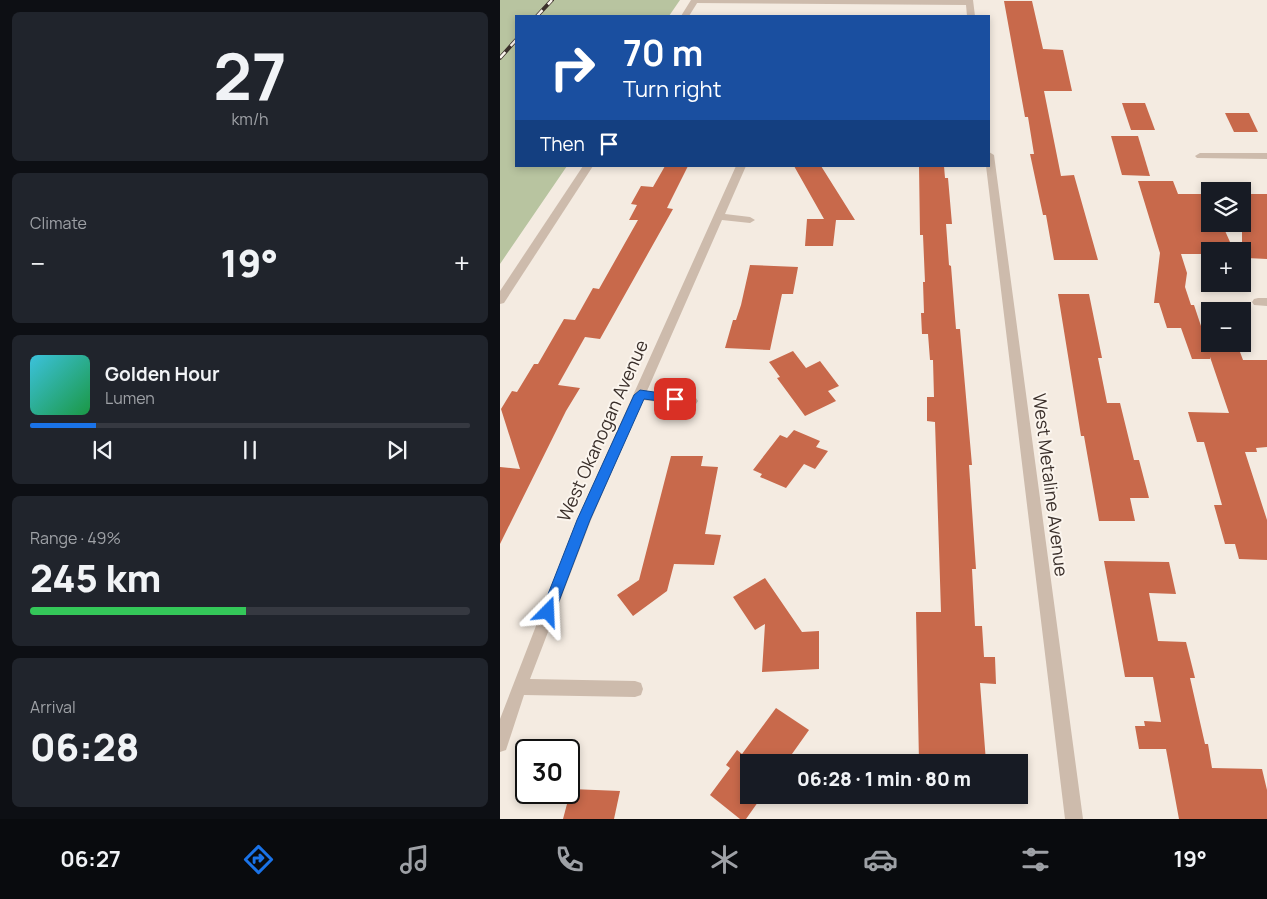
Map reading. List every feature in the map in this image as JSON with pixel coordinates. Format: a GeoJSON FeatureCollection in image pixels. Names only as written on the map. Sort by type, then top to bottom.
{"type":"FeatureCollection","features":[{"type":"Feature","properties":{"kind":"street"},"geometry":{"type":"LineString","coordinates":[[686,15],[695,0],[969,2],[971,15]]}},
{"type":"Feature","properties":{"kind":"street"},"geometry":{"type":"LineString","coordinates":[[1200,156],[1267,156]]}},
{"type":"Feature","properties":{"kind":"street","name":"West Metaline Avenue"},"geometry":{"type":"LineString","coordinates":[[990,163],[1074,819]]}},
{"type":"Feature","properties":{"kind":"street"},"geometry":{"type":"LineString","coordinates":[[500,300],[587,167]]}},
{"type":"Feature","properties":{"kind":"street","name":"West Okanogan Avenue"},"geometry":{"type":"LineString","coordinates":[[500,744],[519,687],[584,520],[741,167]]}},
{"type":"Feature","properties":{"kind":"street"},"geometry":{"type":"LineString","coordinates":[[719,217],[750,220]]}},
{"type":"Feature","properties":{"kind":"street"},"geometry":{"type":"LineString","coordinates":[[640,395],[692,401]]}},
{"type":"Feature","properties":{"kind":"street"},"geometry":{"type":"LineString","coordinates":[[519,687],[635,690]]}},
{"type":"Feature","properties":{"kind":"green space"},"geometry":{"type":"Polygon","coordinates":[[[500,0],[680,0],[670,15],[515,15],[515,167],[566,167],[500,264],[500,0]]]}},
{"type":"Feature","properties":{"kind":"building"},"geometry":{"type":"Polygon","coordinates":[[[1004,1],[1032,1],[1043,49],[1063,50],[1072,91],[1044,91],[1061,176],[1074,175],[1098,260],[1054,260],[1046,215],[1043,215],[1030,154],[1034,154],[1028,117],[1025,117],[1004,1]]]}},
{"type":"Feature","properties":{"kind":"building"},"geometry":{"type":"Polygon","coordinates":[[[1122,103],[1145,103],[1155,130],[1131,130],[1122,103]]]}},
{"type":"Feature","properties":{"kind":"building"},"geometry":{"type":"Polygon","coordinates":[[[1225,113],[1249,113],[1258,132],[1234,132],[1225,113]]]}},
{"type":"Feature","properties":{"kind":"building"},"geometry":{"type":"Polygon","coordinates":[[[1111,136],[1138,136],[1150,176],[1122,175],[1111,136]]]}},
{"type":"Feature","properties":{"kind":"building"},"geometry":{"type":"Polygon","coordinates":[[[664,167],[688,167],[667,208],[673,209],[600,339],[585,337],[558,385],[580,388],[566,411],[500,544],[500,467],[520,469],[501,409],[512,391],[517,392],[534,364],[538,364],[564,319],[575,320],[593,288],[599,289],[638,220],[629,220],[637,205],[631,204],[641,186],[653,187],[664,167]]]}},
{"type":"Feature","properties":{"kind":"building"},"geometry":{"type":"Polygon","coordinates":[[[795,167],[822,167],[855,220],[836,220],[833,246],[805,246],[807,219],[824,219],[795,167]]]}},
{"type":"Feature","properties":{"kind":"building"},"geometry":{"type":"Polygon","coordinates":[[[919,167],[944,167],[945,178],[948,178],[952,224],[946,224],[949,265],[951,266],[956,329],[960,329],[972,465],[969,465],[976,569],[972,569],[975,626],[982,626],[984,657],[995,657],[996,684],[980,683],[985,754],[919,754],[916,612],[941,612],[935,422],[927,421],[927,397],[934,397],[933,360],[930,360],[928,334],[922,334],[921,313],[924,313],[923,282],[925,282],[923,235],[920,235],[919,167]]]}},
{"type":"Feature","properties":{"kind":"building"},"geometry":{"type":"Polygon","coordinates":[[[1138,181],[1173,181],[1178,194],[1201,194],[1201,232],[1226,232],[1230,242],[1201,242],[1201,254],[1181,254],[1187,273],[1185,287],[1201,326],[1201,352],[1240,352],[1243,360],[1267,360],[1267,447],[1256,448],[1257,452],[1245,452],[1267,520],[1267,560],[1239,559],[1235,544],[1225,544],[1214,505],[1222,505],[1204,442],[1197,442],[1188,412],[1229,413],[1210,357],[1210,359],[1192,359],[1181,328],[1167,328],[1159,303],[1154,303],[1160,253],[1138,181]]]}},
{"type":"Feature","properties":{"kind":"building"},"geometry":{"type":"Polygon","coordinates":[[[1251,194],[1267,194],[1267,259],[1251,258],[1251,242],[1242,242],[1242,232],[1251,232],[1251,194]]]}},
{"type":"Feature","properties":{"kind":"building"},"geometry":{"type":"Polygon","coordinates":[[[750,265],[798,267],[793,294],[782,294],[770,350],[725,348],[733,320],[736,320],[741,305],[750,265]]]}},
{"type":"Feature","properties":{"kind":"building"},"geometry":{"type":"Polygon","coordinates":[[[1058,294],[1089,294],[1102,358],[1098,358],[1107,403],[1120,403],[1134,460],[1139,460],[1149,498],[1130,498],[1135,521],[1099,521],[1084,436],[1081,436],[1058,294]]]}},
{"type":"Feature","properties":{"kind":"building"},"geometry":{"type":"Polygon","coordinates":[[[793,351],[806,368],[820,361],[839,386],[828,391],[836,401],[805,416],[777,378],[780,377],[769,362],[793,351]]]}},
{"type":"Feature","properties":{"kind":"building"},"geometry":{"type":"Polygon","coordinates":[[[794,430],[820,441],[816,447],[828,451],[815,469],[804,464],[786,488],[760,477],[762,474],[753,470],[780,435],[787,438],[794,430]]]}},
{"type":"Feature","properties":{"kind":"building"},"geometry":{"type":"Polygon","coordinates":[[[671,456],[703,456],[701,466],[718,467],[705,534],[721,535],[714,565],[674,564],[667,591],[633,616],[617,595],[639,580],[671,456]]]}},
{"type":"Feature","properties":{"kind":"building"},"geometry":{"type":"Polygon","coordinates":[[[1104,561],[1169,562],[1176,594],[1149,593],[1158,641],[1186,642],[1195,678],[1190,678],[1205,744],[1208,744],[1212,768],[1262,769],[1267,790],[1267,819],[1179,819],[1166,749],[1139,749],[1135,726],[1145,726],[1144,721],[1161,722],[1153,677],[1125,677],[1104,561]]]}},
{"type":"Feature","properties":{"kind":"building"},"geometry":{"type":"Polygon","coordinates":[[[765,578],[802,632],[819,631],[819,669],[762,672],[765,624],[755,630],[733,597],[765,578]]]}},
{"type":"Feature","properties":{"kind":"building"},"geometry":{"type":"Polygon","coordinates":[[[776,708],[809,730],[792,754],[742,754],[776,708]]]}},
{"type":"Feature","properties":{"kind":"building"},"geometry":{"type":"Polygon","coordinates":[[[737,750],[742,754],[740,754],[740,804],[757,804],[746,819],[740,819],[710,795],[730,768],[726,765],[737,750]]]}},
{"type":"Feature","properties":{"kind":"building"},"geometry":{"type":"Polygon","coordinates":[[[580,789],[620,791],[614,819],[563,819],[567,804],[580,804],[580,789]]]}},
{"type":"Feature","properties":{"kind":"railway"},"geometry":{"type":"LineString","coordinates":[[538,15],[552,0]]}},
{"type":"Feature","properties":{"kind":"railway"},"geometry":{"type":"LineString","coordinates":[[500,58],[515,41]]}},
{"type":"Feature","properties":{"kind":"route"},"geometry":{"type":"LineString","coordinates":[[548,612],[584,520],[640,395],[675,399]]}}]}
